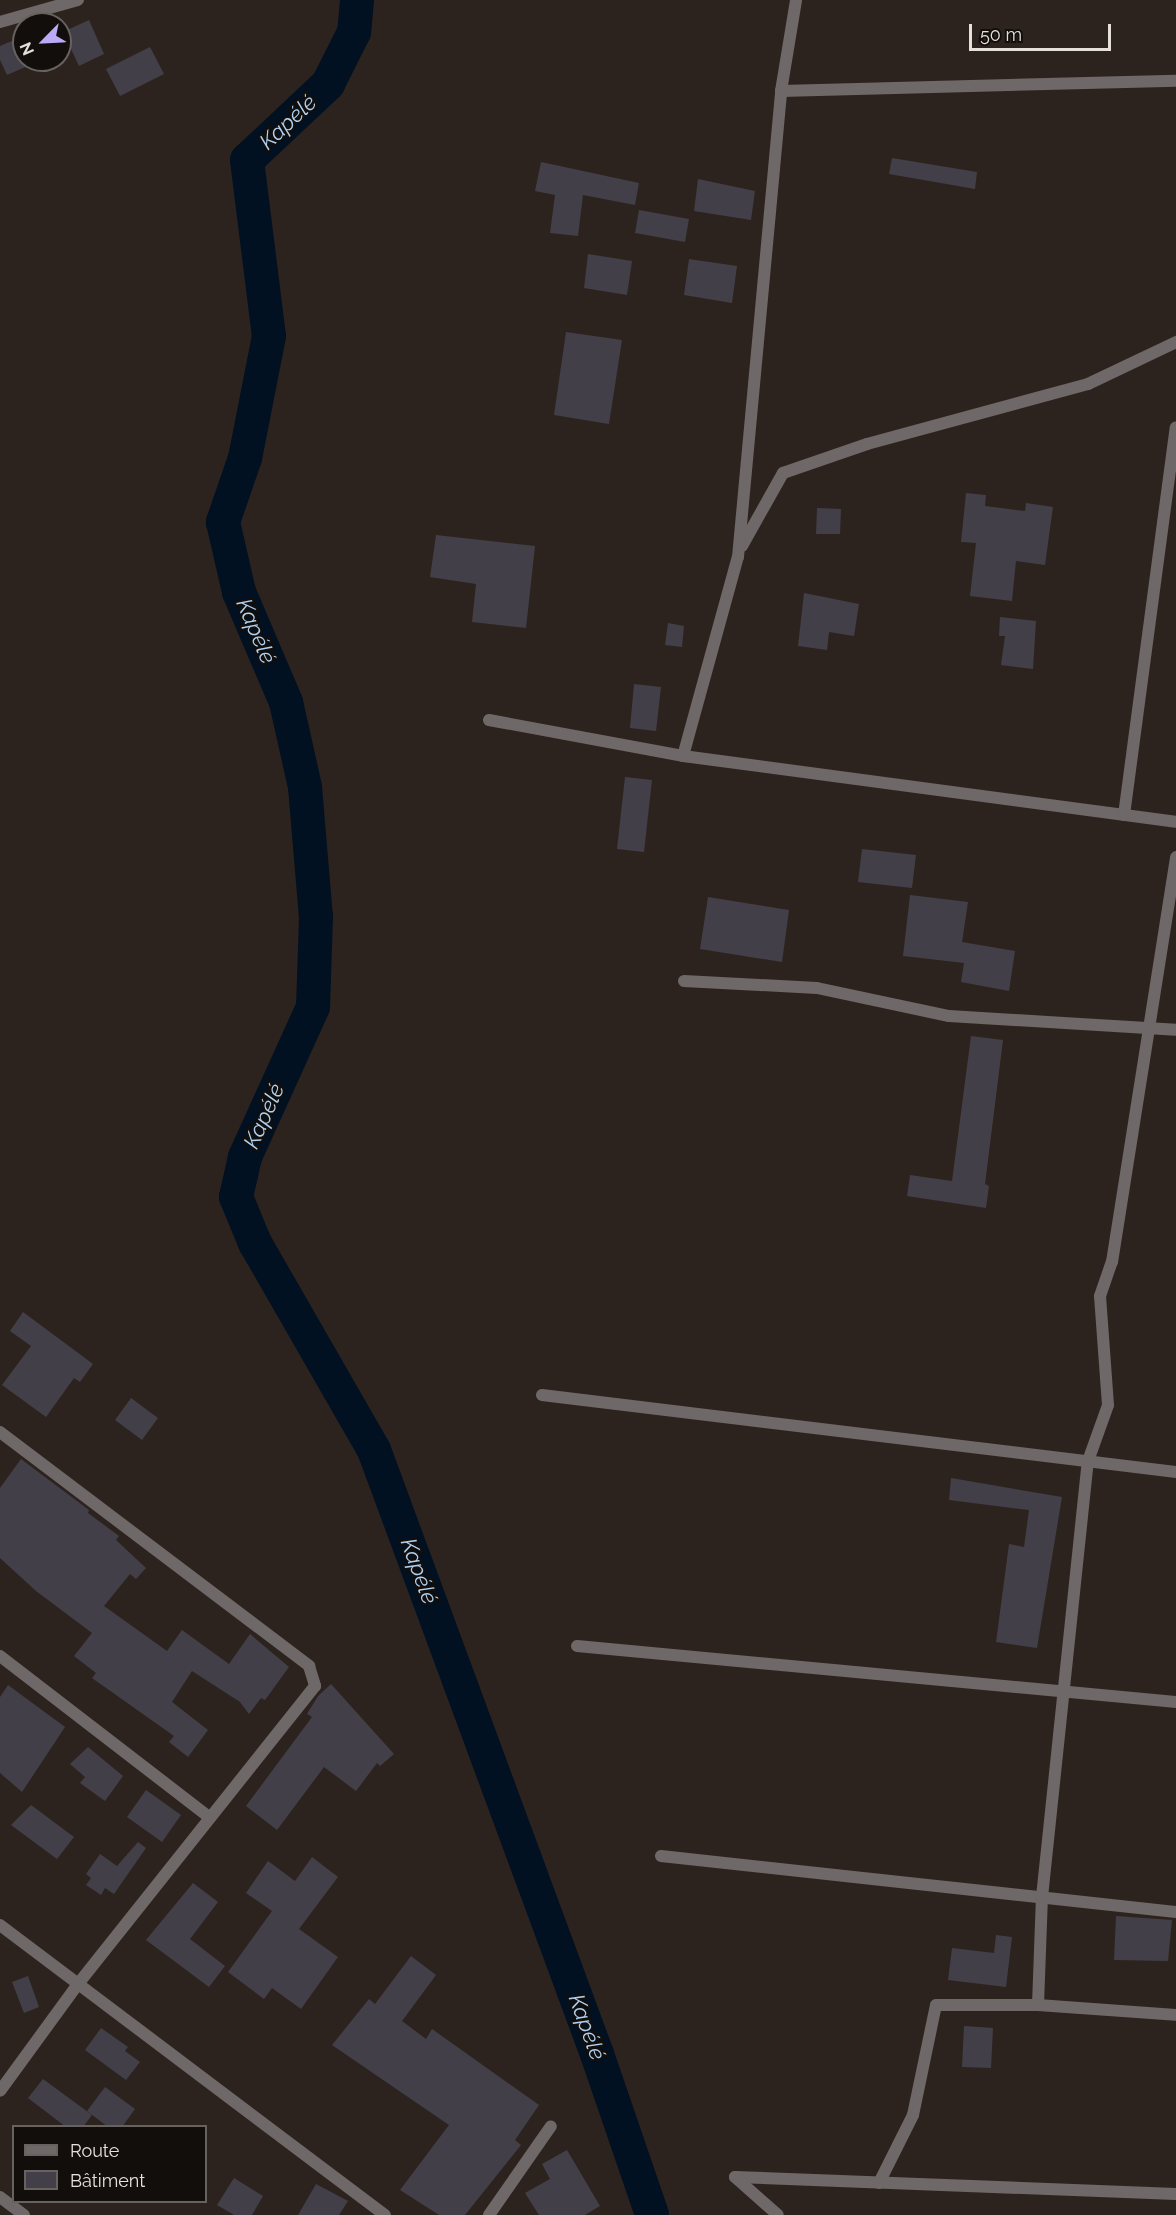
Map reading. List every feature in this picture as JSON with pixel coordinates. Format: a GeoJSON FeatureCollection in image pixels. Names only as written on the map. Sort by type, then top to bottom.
{"type":"FeatureCollection","features":[{"type":"Feature","properties":{"kind":"street"},"geometry":{"type":"LineString","coordinates":[[0,22],[78,0]]}},
{"type":"Feature","properties":{"kind":"street"},"geometry":{"type":"LineString","coordinates":[[738,557],[781,91],[796,0]]}},
{"type":"Feature","properties":{"kind":"street"},"geometry":{"type":"LineString","coordinates":[[781,91],[1176,81]]}},
{"type":"Feature","properties":{"kind":"street"},"geometry":{"type":"LineString","coordinates":[[683,756],[738,557],[754,519],[783,473],[867,444],[1088,384],[1176,342]]}},
{"type":"Feature","properties":{"kind":"street"},"geometry":{"type":"LineString","coordinates":[[1124,815],[1176,427]]}},
{"type":"Feature","properties":{"kind":"street"},"geometry":{"type":"LineString","coordinates":[[489,720],[683,756],[1176,822]]}},
{"type":"Feature","properties":{"kind":"street"},"geometry":{"type":"LineString","coordinates":[[1038,2005],[1042,1897],[1088,1461],[1108,1405],[1100,1296],[1112,1262],[1176,856]]}},
{"type":"Feature","properties":{"kind":"street"},"geometry":{"type":"LineString","coordinates":[[684,981],[817,988],[949,1016],[1151,1026],[1176,1030]]}},
{"type":"Feature","properties":{"kind":"street"},"geometry":{"type":"LineString","coordinates":[[542,1395],[1176,1472]]}},
{"type":"Feature","properties":{"kind":"street"},"geometry":{"type":"LineString","coordinates":[[0,1432],[309,1666],[315,1686],[78,1984],[0,2091]]}},
{"type":"Feature","properties":{"kind":"street"},"geometry":{"type":"LineString","coordinates":[[577,1646],[1176,1701]]}},
{"type":"Feature","properties":{"kind":"street"},"geometry":{"type":"LineString","coordinates":[[0,1656],[210,1818]]}},
{"type":"Feature","properties":{"kind":"street"},"geometry":{"type":"LineString","coordinates":[[661,1856],[1176,1912]]}},
{"type":"Feature","properties":{"kind":"street"},"geometry":{"type":"LineString","coordinates":[[0,1925],[385,2215]]}},
{"type":"Feature","properties":{"kind":"street"},"geometry":{"type":"LineString","coordinates":[[879,2182],[913,2115],[936,2005],[1038,2005],[1176,2015]]}},
{"type":"Feature","properties":{"kind":"street"},"geometry":{"type":"LineString","coordinates":[[489,2215],[550,2126]]}},
{"type":"Feature","properties":{"kind":"street"},"geometry":{"type":"LineString","coordinates":[[778,2215],[735,2177],[1176,2194]]}},
{"type":"Feature","properties":{"kind":"street"},"geometry":{"type":"LineString","coordinates":[[0,2197],[24,2215]]}},
{"type":"Feature","properties":{"kind":"building"},"geometry":{"type":"Polygon","coordinates":[[[89,20],[104,54],[79,66],[72,51],[72,28],[89,20]]]}},
{"type":"Feature","properties":{"kind":"building"},"geometry":{"type":"Polygon","coordinates":[[[12,41],[12,72],[14,72],[7,75],[0,60],[0,46],[12,41]]]}},
{"type":"Feature","properties":{"kind":"building"},"geometry":{"type":"Polygon","coordinates":[[[150,47],[164,74],[120,96],[106,69],[150,47]]]}},
{"type":"Feature","properties":{"kind":"building"},"geometry":{"type":"Polygon","coordinates":[[[892,158],[977,172],[975,189],[889,174],[892,158]]]}},
{"type":"Feature","properties":{"kind":"building"},"geometry":{"type":"Polygon","coordinates":[[[541,162],[639,183],[635,205],[583,195],[578,236],[550,233],[555,195],[535,191],[541,162]]]}},
{"type":"Feature","properties":{"kind":"building"},"geometry":{"type":"Polygon","coordinates":[[[698,179],[755,191],[751,220],[694,211],[698,179]]]}},
{"type":"Feature","properties":{"kind":"building"},"geometry":{"type":"Polygon","coordinates":[[[639,210],[689,219],[685,242],[635,233],[639,210]]]}},
{"type":"Feature","properties":{"kind":"building"},"geometry":{"type":"Polygon","coordinates":[[[588,254],[632,261],[627,295],[584,288],[588,254]]]}},
{"type":"Feature","properties":{"kind":"building"},"geometry":{"type":"Polygon","coordinates":[[[689,259],[737,266],[732,303],[684,295],[689,259]]]}},
{"type":"Feature","properties":{"kind":"building"},"geometry":{"type":"Polygon","coordinates":[[[566,332],[622,340],[609,424],[554,415],[566,332]]]}},
{"type":"Feature","properties":{"kind":"building"},"geometry":{"type":"Polygon","coordinates":[[[966,493],[986,495],[985,506],[1025,511],[1026,503],[1053,507],[1045,565],[1016,561],[1012,601],[970,596],[976,543],[961,542],[966,493]]]}},
{"type":"Feature","properties":{"kind":"building"},"geometry":{"type":"Polygon","coordinates":[[[817,508],[841,509],[840,534],[816,534],[817,508]]]}},
{"type":"Feature","properties":{"kind":"building"},"geometry":{"type":"Polygon","coordinates":[[[436,535],[535,546],[526,628],[472,622],[476,584],[430,577],[436,535]]]}},
{"type":"Feature","properties":{"kind":"building"},"geometry":{"type":"Polygon","coordinates":[[[804,593],[859,604],[854,636],[829,632],[827,650],[798,646],[804,593]]]}},
{"type":"Feature","properties":{"kind":"building"},"geometry":{"type":"Polygon","coordinates":[[[1000,617],[1036,621],[1033,669],[1001,665],[1005,636],[999,636],[1000,617]]]}},
{"type":"Feature","properties":{"kind":"building"},"geometry":{"type":"Polygon","coordinates":[[[668,623],[684,626],[682,647],[665,645],[668,623]]]}},
{"type":"Feature","properties":{"kind":"building"},"geometry":{"type":"Polygon","coordinates":[[[634,684],[661,687],[656,731],[630,728],[634,684]]]}},
{"type":"Feature","properties":{"kind":"building"},"geometry":{"type":"Polygon","coordinates":[[[625,777],[652,780],[644,852],[617,849],[625,777]]]}},
{"type":"Feature","properties":{"kind":"building"},"geometry":{"type":"Polygon","coordinates":[[[862,849],[916,855],[912,888],[858,882],[862,849]]]}},
{"type":"Feature","properties":{"kind":"building"},"geometry":{"type":"Polygon","coordinates":[[[910,895],[968,902],[962,942],[1015,951],[1009,991],[961,982],[964,963],[903,956],[910,895]]]}},
{"type":"Feature","properties":{"kind":"building"},"geometry":{"type":"Polygon","coordinates":[[[708,897],[789,910],[782,962],[700,949],[708,897]]]}},
{"type":"Feature","properties":{"kind":"building"},"geometry":{"type":"Polygon","coordinates":[[[971,1036],[1003,1040],[985,1184],[989,1186],[986,1208],[907,1196],[910,1175],[952,1181],[971,1036]]]}},
{"type":"Feature","properties":{"kind":"building"},"geometry":{"type":"Polygon","coordinates":[[[23,1312],[93,1364],[80,1382],[74,1378],[46,1417],[2,1385],[31,1346],[10,1331],[23,1312]]]}},
{"type":"Feature","properties":{"kind":"building"},"geometry":{"type":"Polygon","coordinates":[[[131,1398],[158,1418],[142,1440],[115,1420],[131,1398]]]}},
{"type":"Feature","properties":{"kind":"building"},"geometry":{"type":"Polygon","coordinates":[[[21,1459],[89,1510],[88,1513],[119,1536],[116,1540],[146,1568],[136,1579],[130,1574],[104,1606],[167,1651],[182,1630],[229,1664],[250,1634],[289,1667],[265,1700],[261,1698],[249,1714],[240,1702],[192,1671],[172,1702],[208,1730],[188,1757],[169,1742],[174,1736],[92,1678],[96,1673],[74,1656],[92,1633],[36,1591],[0,1558],[0,1488],[21,1459]]]}},
{"type":"Feature","properties":{"kind":"building"},"geometry":{"type":"Polygon","coordinates":[[[951,1478],[1062,1497],[1037,1648],[996,1642],[1009,1544],[1024,1547],[1029,1510],[949,1500],[951,1478]]]}},
{"type":"Feature","properties":{"kind":"building"},"geometry":{"type":"Polygon","coordinates":[[[331,1684],[394,1754],[380,1766],[377,1763],[356,1791],[324,1767],[277,1830],[246,1806],[312,1717],[307,1714],[318,1696],[331,1684]]]}},
{"type":"Feature","properties":{"kind":"building"},"geometry":{"type":"Polygon","coordinates":[[[8,1685],[65,1727],[22,1792],[0,1773],[0,1697],[8,1685]]]}},
{"type":"Feature","properties":{"kind":"building"},"geometry":{"type":"Polygon","coordinates":[[[88,1747],[123,1776],[105,1801],[80,1783],[85,1777],[70,1764],[88,1747]]]}},
{"type":"Feature","properties":{"kind":"building"},"geometry":{"type":"Polygon","coordinates":[[[146,1790],[181,1815],[162,1842],[127,1817],[146,1790]]]}},
{"type":"Feature","properties":{"kind":"building"},"geometry":{"type":"Polygon","coordinates":[[[31,1805],[74,1837],[57,1859],[11,1825],[31,1805]]]}},
{"type":"Feature","properties":{"kind":"building"},"geometry":{"type":"Polygon","coordinates":[[[138,1842],[146,1848],[114,1894],[105,1888],[101,1895],[86,1885],[91,1878],[86,1874],[100,1854],[117,1866],[138,1842]]]}},
{"type":"Feature","properties":{"kind":"building"},"geometry":{"type":"Polygon","coordinates":[[[312,1857],[338,1877],[299,1929],[338,1957],[301,2009],[272,1988],[264,1999],[228,1972],[272,1911],[246,1893],[268,1861],[295,1881],[312,1857]]]}},
{"type":"Feature","properties":{"kind":"building"},"geometry":{"type":"Polygon","coordinates":[[[193,1883],[218,1902],[190,1939],[225,1966],[209,1987],[146,1940],[193,1883]]]}},
{"type":"Feature","properties":{"kind":"building"},"geometry":{"type":"Polygon","coordinates":[[[1116,1916],[1172,1920],[1168,1961],[1114,1960],[1116,1916]]]}},
{"type":"Feature","properties":{"kind":"building"},"geometry":{"type":"Polygon","coordinates":[[[996,1935],[1012,1937],[1006,1987],[948,1980],[952,1948],[994,1953],[996,1935]]]}},
{"type":"Feature","properties":{"kind":"building"},"geometry":{"type":"Polygon","coordinates":[[[411,1956],[436,1975],[402,2021],[426,2039],[432,2029],[539,2105],[515,2140],[521,2145],[465,2215],[439,2215],[400,2190],[449,2125],[332,2045],[369,1999],[375,2004],[411,1956]]]}},
{"type":"Feature","properties":{"kind":"building"},"geometry":{"type":"Polygon","coordinates":[[[28,1976],[39,2007],[24,2013],[12,1982],[28,1976]]]}},
{"type":"Feature","properties":{"kind":"building"},"geometry":{"type":"Polygon","coordinates":[[[964,2026],[993,2028],[991,2068],[962,2067],[964,2026]]]}},
{"type":"Feature","properties":{"kind":"building"},"geometry":{"type":"Polygon","coordinates":[[[101,2028],[128,2047],[125,2051],[140,2062],[126,2080],[85,2050],[101,2028]]]}},
{"type":"Feature","properties":{"kind":"building"},"geometry":{"type":"Polygon","coordinates":[[[43,2079],[92,2115],[84,2125],[63,2125],[28,2098],[43,2079]]]}},
{"type":"Feature","properties":{"kind":"building"},"geometry":{"type":"Polygon","coordinates":[[[105,2087],[135,2109],[123,2125],[105,2125],[87,2111],[105,2087]]]}},
{"type":"Feature","properties":{"kind":"building"},"geometry":{"type":"Polygon","coordinates":[[[567,2150],[600,2206],[585,2215],[539,2215],[525,2193],[550,2179],[542,2164],[567,2150]]]}},
{"type":"Feature","properties":{"kind":"building"},"geometry":{"type":"Polygon","coordinates":[[[234,2178],[263,2196],[252,2215],[234,2215],[217,2205],[234,2178]]]}},
{"type":"Feature","properties":{"kind":"building"},"geometry":{"type":"Polygon","coordinates":[[[316,2184],[348,2201],[339,2215],[298,2215],[316,2184]]]}},
{"type":"Feature","properties":{"kind":"waterway","name":"Kapélé"},"geometry":{"type":"LineString","coordinates":[[357,0],[354,32],[328,84],[247,160],[269,336],[245,458],[223,522],[239,592],[286,702],[305,787],[316,917],[313,1007],[245,1157],[236,1197],[255,1243],[374,1450],[597,2054],[652,2215]]}}]}
